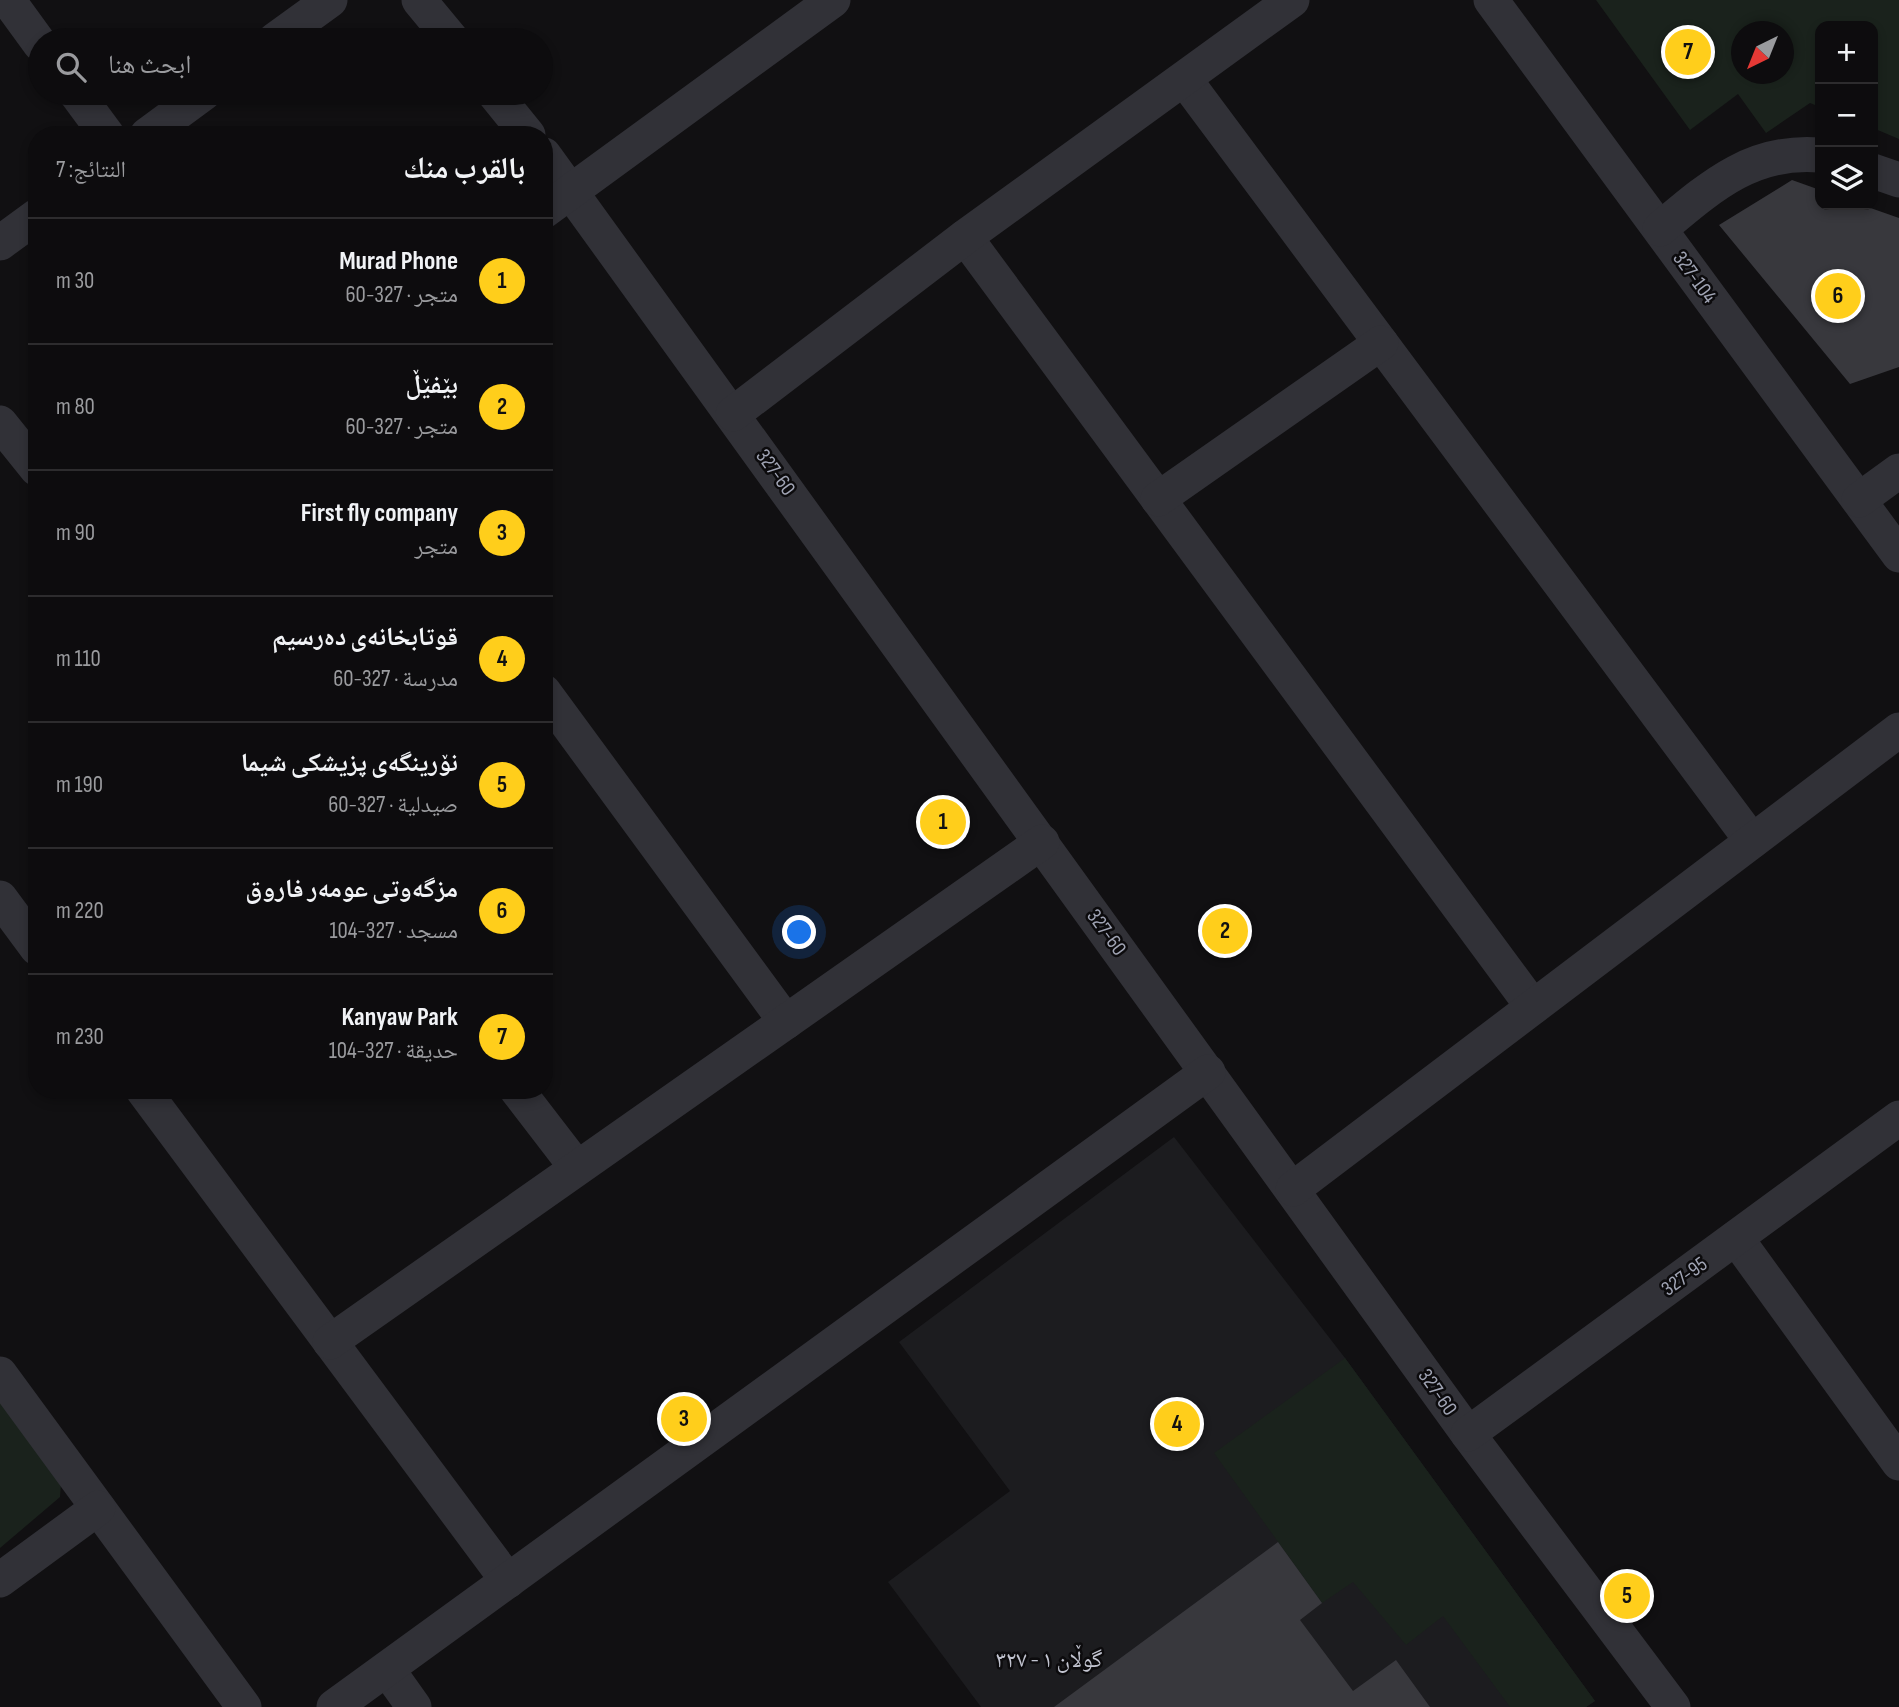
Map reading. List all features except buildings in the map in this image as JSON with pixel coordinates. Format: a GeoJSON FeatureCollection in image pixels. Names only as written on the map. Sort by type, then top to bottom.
{"type":"FeatureCollection","features":[{"type":"Feature","properties":{"kind":"street"},"geometry":{"type":"LineString","coordinates":[[8,0],[28,28]]}},
{"type":"Feature","properties":{"kind":"street"},"geometry":{"type":"LineString","coordinates":[[292,28],[330,0]]}},
{"type":"Feature","properties":{"kind":"street"},"geometry":{"type":"LineString","coordinates":[[419,0],[442,28]]}},
{"type":"Feature","properties":{"kind":"street"},"geometry":{"type":"LineString","coordinates":[[553,204],[833,0]]}},
{"type":"Feature","properties":{"kind":"street"},"geometry":{"type":"LineString","coordinates":[[733,414],[965,237],[1292,0]]}},
{"type":"Feature","properties":{"kind":"street","name":"327-104"},"geometry":{"type":"LineString","coordinates":[[1491,0],[1899,555]]}},
{"type":"Feature","properties":{"kind":"street"},"geometry":{"type":"LineString","coordinates":[[1185,80],[1752,841]]}},
{"type":"Feature","properties":{"kind":"street"},"geometry":{"type":"LineString","coordinates":[[85,105],[100,126]]}},
{"type":"Feature","properties":{"kind":"street"},"geometry":{"type":"LineString","coordinates":[[159,126],[188,105]]}},
{"type":"Feature","properties":{"kind":"street"},"geometry":{"type":"LineString","coordinates":[[504,105],[521,126]]}},
{"type":"Feature","properties":{"kind":"street"},"geometry":{"type":"LineString","coordinates":[[1660,229],[1732,173],[1759,160],[1789,153],[1815,155]]}},
{"type":"Feature","properties":{"kind":"street","name":"327-60"},"geometry":{"type":"LineString","coordinates":[[553,166],[1468,1434],[1670,1706]]}},
{"type":"Feature","properties":{"kind":"street"},"geometry":{"type":"LineString","coordinates":[[1878,173],[1899,180]]}},
{"type":"Feature","properties":{"kind":"street"},"geometry":{"type":"LineString","coordinates":[[0,243],[28,223]]}},
{"type":"Feature","properties":{"kind":"street"},"geometry":{"type":"LineString","coordinates":[[965,237],[1533,1007]]}},
{"type":"Feature","properties":{"kind":"street"},"geometry":{"type":"LineString","coordinates":[[1158,499],[1381,342]]}},
{"type":"Feature","properties":{"kind":"street"},"geometry":{"type":"LineString","coordinates":[[0,423],[28,458]]}},
{"type":"Feature","properties":{"kind":"street"},"geometry":{"type":"LineString","coordinates":[[1858,500],[1899,471]]}},
{"type":"Feature","properties":{"kind":"street"},"geometry":{"type":"LineString","coordinates":[[553,704],[786,1022]]}},
{"type":"Feature","properties":{"kind":"street"},"geometry":{"type":"LineString","coordinates":[[1293,1189],[1899,730]]}},
{"type":"Feature","properties":{"kind":"street"},"geometry":{"type":"LineString","coordinates":[[330,1342],[1042,842]]}},
{"type":"Feature","properties":{"kind":"street"},"geometry":{"type":"LineString","coordinates":[[0,898],[28,936]]}},
{"type":"Feature","properties":{"kind":"street"},"geometry":{"type":"LineString","coordinates":[[334,1707],[1208,1072]]}},
{"type":"Feature","properties":{"kind":"street"},"geometry":{"type":"LineString","coordinates":[[150,1099],[508,1581]]}},
{"type":"Feature","properties":{"kind":"street"},"geometry":{"type":"LineString","coordinates":[[524,1099],[577,1168]]}},
{"type":"Feature","properties":{"kind":"street","name":"327-95"},"geometry":{"type":"LineString","coordinates":[[1468,1434],[1899,1118]]}},
{"type":"Feature","properties":{"kind":"street"},"geometry":{"type":"LineString","coordinates":[[1737,1238],[1899,1463]]}},
{"type":"Feature","properties":{"kind":"street"},"geometry":{"type":"LineString","coordinates":[[0,1374],[244,1707]]}},
{"type":"Feature","properties":{"kind":"street"},"geometry":{"type":"LineString","coordinates":[[0,1580],[98,1508]]}},
{"type":"Feature","properties":{"kind":"street"},"geometry":{"type":"LineString","coordinates":[[387,1669],[414,1707]]}},
{"type":"Feature","properties":{"kind":"shaded area"},"geometry":{"type":"Polygon","coordinates":[[[1596,0],[1899,0],[1899,139],[1878,130],[1878,21],[1815,21],[1815,105],[1810,103],[1766,133],[1738,94],[1690,130],[1596,0]]]}},
{"type":"Feature","properties":{"kind":"shaded area"},"geometry":{"type":"Polygon","coordinates":[[[1174,1137],[1345,1358],[1595,1701],[1586,1707],[981,1707],[888,1582],[1010,1491],[899,1342],[1174,1137]]]}},
{"type":"Feature","properties":{"kind":"shaded area"},"geometry":{"type":"Polygon","coordinates":[[[1345,1358],[1595,1701],[1586,1707],[1510,1707],[1443,1616],[1406,1645],[1353,1582],[1322,1603],[1214,1453],[1345,1358]]]}},
{"type":"Feature","properties":{"kind":"shaded area"},"geometry":{"type":"Polygon","coordinates":[[[0,1401],[61,1483],[60,1497],[0,1548],[0,1401]]]}},
{"type":"Feature","properties":{"kind":"place","name":"Kanyaw Park"},"geometry":{"type":"Point","coordinates":[1688,52]}},
{"type":"Feature","properties":{"kind":"place","name":"مزگەوتی عومەر فاروق"},"geometry":{"type":"Point","coordinates":[1838,296]}},
{"type":"Feature","properties":{"kind":"place","name":"Murad Phone"},"geometry":{"type":"Point","coordinates":[943,822]}},
{"type":"Feature","properties":{"kind":"place","name":"بێفێڵ"},"geometry":{"type":"Point","coordinates":[1225,931]}},
{"type":"Feature","properties":{"kind":"place","name":"First fly company"},"geometry":{"type":"Point","coordinates":[684,1419]}},
{"type":"Feature","properties":{"kind":"place","name":"قوتابخانەی دەرسیم"},"geometry":{"type":"Point","coordinates":[1177,1424]}},
{"type":"Feature","properties":{"kind":"place","name":"نۆرینگەی پزیشکی شیما"},"geometry":{"type":"Point","coordinates":[1627,1596]}},
{"type":"Feature","properties":{"kind":"district","name":"گوڵان ١ - ٣٢٧"},"geometry":{"type":"Point","coordinates":[1049,1659]}}]}
